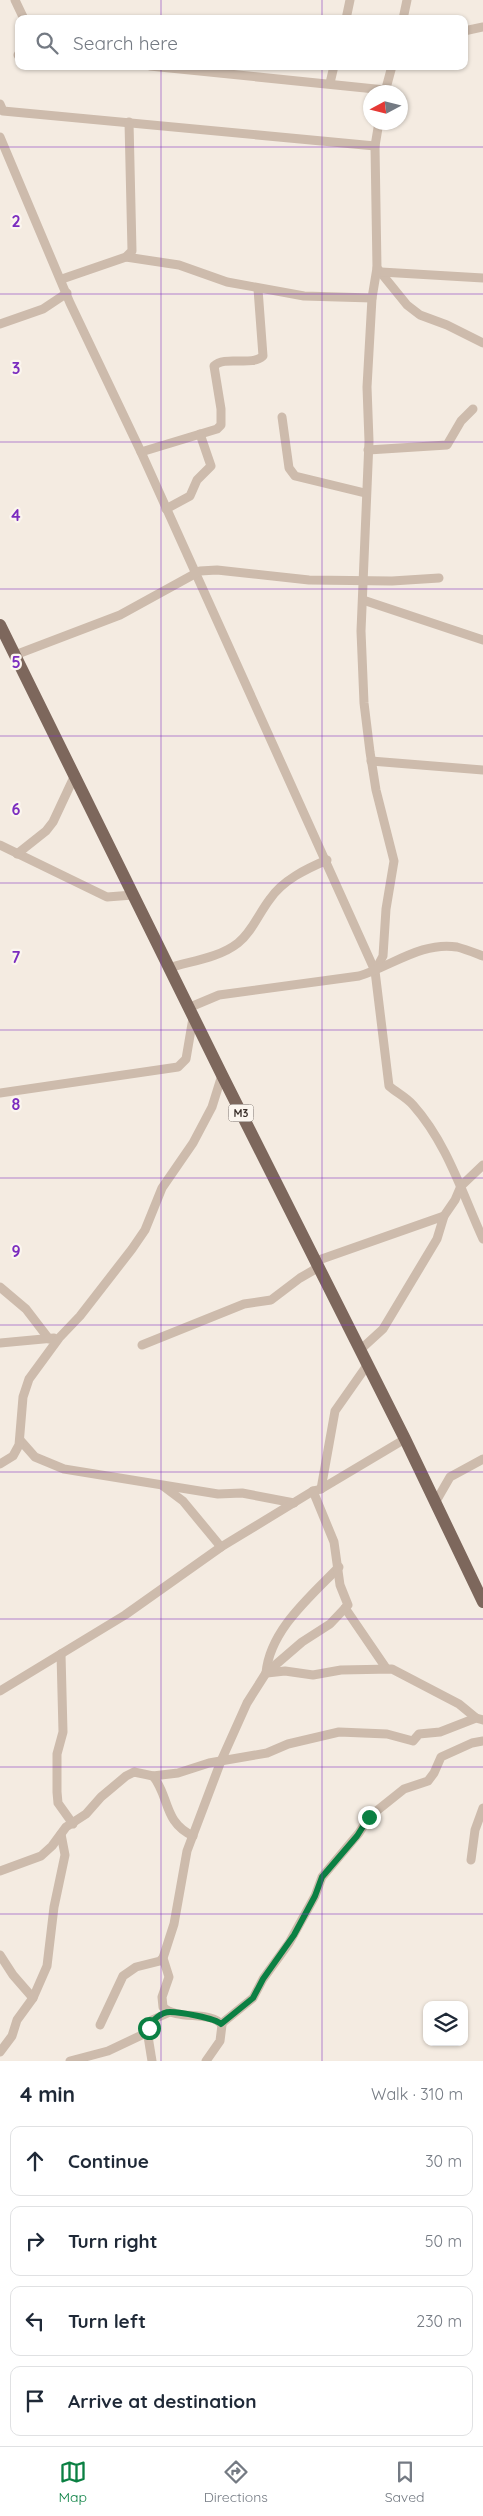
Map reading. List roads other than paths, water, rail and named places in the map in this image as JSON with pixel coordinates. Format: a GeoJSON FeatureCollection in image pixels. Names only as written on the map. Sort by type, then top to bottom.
{"type":"FeatureCollection","features":[{"type":"Feature","properties":{"kind":"main road","name":"M3"},"geometry":{"type":"LineString","coordinates":[[0,625],[191,1013],[368,1364],[483,1602]]}},
{"type":"Feature","properties":{"kind":"street"},"geometry":{"type":"LineString","coordinates":[[16,0],[22,15]]}},
{"type":"Feature","properties":{"kind":"street"},"geometry":{"type":"LineString","coordinates":[[347,15],[350,0]]}},
{"type":"Feature","properties":{"kind":"street"},"geometry":{"type":"LineString","coordinates":[[404,15],[407,0]]}},
{"type":"Feature","properties":{"kind":"street"},"geometry":{"type":"LineString","coordinates":[[468,29],[483,27]]}},
{"type":"Feature","properties":{"kind":"street"},"geometry":{"type":"LineString","coordinates":[[192,70],[363,88]]}},
{"type":"Feature","properties":{"kind":"street"},"geometry":{"type":"LineString","coordinates":[[330,83],[333,70]]}},
{"type":"Feature","properties":{"kind":"street"},"geometry":{"type":"LineString","coordinates":[[387,85],[391,70]]}},
{"type":"Feature","properties":{"kind":"street"},"geometry":{"type":"LineString","coordinates":[[1,109],[375,146]]}},
{"type":"Feature","properties":{"kind":"street"},"geometry":{"type":"LineString","coordinates":[[62,279],[126,257],[130,254],[133,247],[129,122]]}},
{"type":"Feature","properties":{"kind":"street"},"geometry":{"type":"LineString","coordinates":[[375,971],[383,956],[386,909],[394,861],[371,761],[364,703],[361,631],[368,450],[367,387],[372,298],[379,270],[375,146],[378,130]]}},
{"type":"Feature","properties":{"kind":"street"},"geometry":{"type":"LineString","coordinates":[[0,137],[45,248],[62,279],[141,452],[375,971],[389,1086],[415,1107],[448,1155],[483,1239]]}},
{"type":"Feature","properties":{"kind":"street"},"geometry":{"type":"LineString","coordinates":[[126,257],[179,265],[227,282],[258,289],[320,298],[372,298]]}},
{"type":"Feature","properties":{"kind":"street"},"geometry":{"type":"LineString","coordinates":[[379,270],[483,278]]}},
{"type":"Feature","properties":{"kind":"street"},"geometry":{"type":"LineString","coordinates":[[379,270],[407,305],[420,315],[447,325],[483,343]]}},
{"type":"Feature","properties":{"kind":"street"},"geometry":{"type":"LineString","coordinates":[[141,452],[221,426],[221,409],[214,370],[216,363],[258,360],[264,356],[258,289]]}},
{"type":"Feature","properties":{"kind":"street"},"geometry":{"type":"LineString","coordinates":[[0,324],[43,309],[67,293]]}},
{"type":"Feature","properties":{"kind":"street"},"geometry":{"type":"LineString","coordinates":[[368,450],[447,445],[461,421],[473,409]]}},
{"type":"Feature","properties":{"kind":"street"},"geometry":{"type":"LineString","coordinates":[[282,417],[289,468],[295,476],[365,493]]}},
{"type":"Feature","properties":{"kind":"street"},"geometry":{"type":"LineString","coordinates":[[166,509],[190,496],[197,480],[212,466],[200,434]]}},
{"type":"Feature","properties":{"kind":"street"},"geometry":{"type":"LineString","coordinates":[[14,655],[120,615],[200,571],[217,570],[309,580],[392,581],[439,578]]}},
{"type":"Feature","properties":{"kind":"street"},"geometry":{"type":"LineString","coordinates":[[363,600],[483,640]]}},
{"type":"Feature","properties":{"kind":"street"},"geometry":{"type":"LineString","coordinates":[[371,761],[483,770]]}},
{"type":"Feature","properties":{"kind":"street"},"geometry":{"type":"LineString","coordinates":[[17,854],[41,835],[53,822],[75,775]]}},
{"type":"Feature","properties":{"kind":"street"},"geometry":{"type":"LineString","coordinates":[[0,845],[107,898],[133,895]]}},
{"type":"Feature","properties":{"kind":"street"},"geometry":{"type":"LineString","coordinates":[[169,968],[217,954],[234,945],[245,935],[270,898],[282,885],[296,875],[326,860]]}},
{"type":"Feature","properties":{"kind":"street"},"geometry":{"type":"LineString","coordinates":[[0,1093],[178,1067],[186,1059],[191,1013],[220,995],[337,980],[375,971],[402,957],[437,948],[455,947],[483,956]]}},
{"type":"Feature","properties":{"kind":"street"},"geometry":{"type":"LineString","coordinates":[[0,1464],[13,1456],[20,1440],[22,1403],[26,1386],[59,1338],[80,1316],[145,1230],[162,1188],[193,1143],[212,1107],[222,1075]]}},
{"type":"Feature","properties":{"kind":"street"},"geometry":{"type":"LineString","coordinates":[[360,1350],[383,1329],[409,1290],[437,1239],[444,1216],[455,1200],[461,1186],[483,1165]]}},
{"type":"Feature","properties":{"kind":"street"},"geometry":{"type":"LineString","coordinates":[[142,1345],[244,1304],[271,1300],[317,1264],[444,1216]]}},
{"type":"Feature","properties":{"kind":"street"},"geometry":{"type":"LineString","coordinates":[[0,1287],[26,1309],[49,1339]]}},
{"type":"Feature","properties":{"kind":"street"},"geometry":{"type":"LineString","coordinates":[[0,1343],[59,1338]]}},
{"type":"Feature","properties":{"kind":"street"},"geometry":{"type":"LineString","coordinates":[[206,2061],[220,2040],[223,2029],[221,2024],[215,2020],[170,2012],[163,2007],[161,2001],[169,1977],[163,1958],[174,1924],[187,1851],[221,1761],[247,1703],[266,1673],[302,1642],[330,1624],[348,1604],[340,1584],[339,1568],[330,1530],[317,1490],[335,1411],[368,1364]]}},
{"type":"Feature","properties":{"kind":"street"},"geometry":{"type":"LineString","coordinates":[[0,1691],[125,1616],[221,1547],[294,1502],[405,1439]]}},
{"type":"Feature","properties":{"kind":"street"},"geometry":{"type":"LineString","coordinates":[[20,1440],[35,1457],[64,1469],[218,1494],[242,1493],[294,1502]]}},
{"type":"Feature","properties":{"kind":"street"},"geometry":{"type":"LineString","coordinates":[[435,1503],[450,1477],[483,1459]]}},
{"type":"Feature","properties":{"kind":"street"},"geometry":{"type":"LineString","coordinates":[[159,1484],[183,1501],[221,1547]]}},
{"type":"Feature","properties":{"kind":"street"},"geometry":{"type":"LineString","coordinates":[[266,1673],[270,1654],[291,1619],[310,1595],[339,1568]]}},
{"type":"Feature","properties":{"kind":"street"},"geometry":{"type":"LineString","coordinates":[[345,1608],[386,1668]]}},
{"type":"Feature","properties":{"kind":"street"},"geometry":{"type":"LineString","coordinates":[[61,1654],[63,1732],[57,1754],[57,1792],[58,1803],[72,1824]]}},
{"type":"Feature","properties":{"kind":"street"},"geometry":{"type":"LineString","coordinates":[[266,1673],[285,1671],[313,1675],[341,1670],[392,1669],[459,1704],[480,1719]]}},
{"type":"Feature","properties":{"kind":"street"},"geometry":{"type":"LineString","coordinates":[[0,1871],[41,1856],[52,1846],[66,1827],[86,1814],[92,1805],[126,1776],[138,1772],[152,1776],[178,1773],[221,1761],[267,1753],[288,1744],[339,1732],[387,1734],[414,1741],[419,1734],[450,1730],[480,1719]]}},
{"type":"Feature","properties":{"kind":"street"},"geometry":{"type":"LineString","coordinates":[[221,2024],[253,1998],[263,1979],[294,1935],[315,1896],[322,1877],[357,1836],[369,1817],[404,1789],[428,1781],[441,1757],[472,1743],[483,1741]]}},
{"type":"Feature","properties":{"kind":"street"},"geometry":{"type":"LineString","coordinates":[[152,1776],[161,1788],[164,1804],[179,1829],[192,1836]]}},
{"type":"Feature","properties":{"kind":"street"},"geometry":{"type":"LineString","coordinates":[[471,1860],[475,1830],[483,1808]]}},
{"type":"Feature","properties":{"kind":"street"},"geometry":{"type":"LineString","coordinates":[[0,2052],[12,2036],[18,2018],[33,1998],[44,1976],[48,1962],[54,1907],[65,1855],[61,1834]]}},
{"type":"Feature","properties":{"kind":"street"},"geometry":{"type":"LineString","coordinates":[[0,1955],[13,1976],[33,1998]]}},
{"type":"Feature","properties":{"kind":"street"},"geometry":{"type":"LineString","coordinates":[[100,2025],[123,1976],[131,1969],[160,1961],[163,1958]]}},
{"type":"Feature","properties":{"kind":"street"},"geometry":{"type":"LineString","coordinates":[[70,2061],[108,2051],[144,2034],[152,2020],[170,2012]]}},
{"type":"Feature","properties":{"kind":"street"},"geometry":{"type":"LineString","coordinates":[[147,2030],[152,2061]]}}]}
